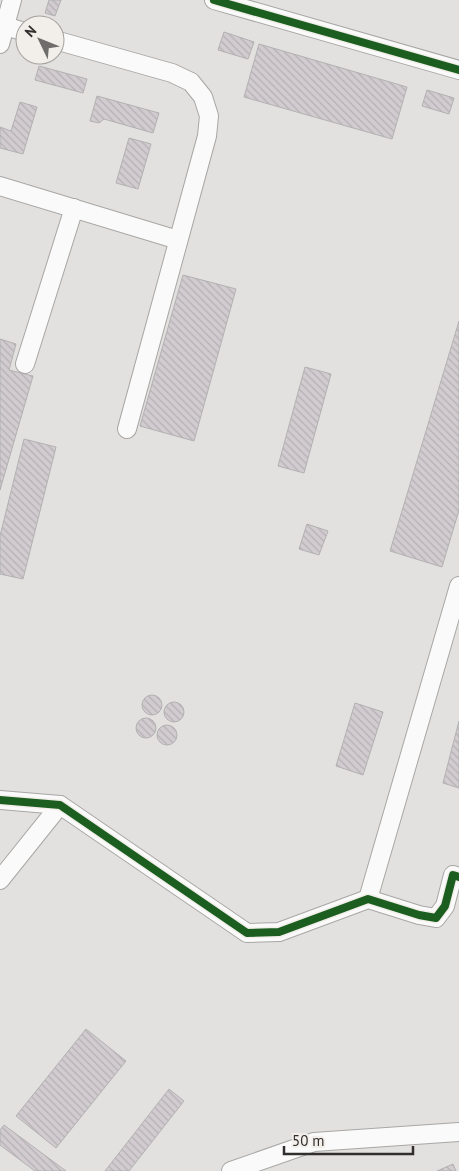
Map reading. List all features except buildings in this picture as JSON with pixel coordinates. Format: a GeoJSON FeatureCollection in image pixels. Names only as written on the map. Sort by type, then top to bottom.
{"type":"FeatureCollection","features":[{"type":"Feature","properties":{"kind":"street"},"geometry":{"type":"LineString","coordinates":[[0,44],[12,0]]}},
{"type":"Feature","properties":{"kind":"street"},"geometry":{"type":"LineString","coordinates":[[214,0],[459,70]]}},
{"type":"Feature","properties":{"kind":"street"},"geometry":{"type":"LineString","coordinates":[[5,26],[15,29]]}},
{"type":"Feature","properties":{"kind":"street"},"geometry":{"type":"LineString","coordinates":[[65,43],[172,73],[191,82],[203,97],[209,116],[207,136],[127,429]]}},
{"type":"Feature","properties":{"kind":"street"},"geometry":{"type":"LineString","coordinates":[[0,186],[178,240]]}},
{"type":"Feature","properties":{"kind":"street"},"geometry":{"type":"LineString","coordinates":[[25,364],[74,208]]}},
{"type":"Feature","properties":{"kind":"street"},"geometry":{"type":"LineString","coordinates":[[368,899],[459,586]]}},
{"type":"Feature","properties":{"kind":"street"},"geometry":{"type":"LineString","coordinates":[[0,800],[60,805],[247,933],[279,932],[368,899],[419,915],[436,918],[445,906],[453,875],[459,877]]}},
{"type":"Feature","properties":{"kind":"street"},"geometry":{"type":"LineString","coordinates":[[0,880],[60,805]]}},
{"type":"Feature","properties":{"kind":"street"},"geometry":{"type":"LineString","coordinates":[[231,1171],[314,1142],[459,1132]]}},
{"type":"Feature","properties":{"kind":"cycle path"},"geometry":{"type":"LineString","coordinates":[[214,0],[459,70]]}},
{"type":"Feature","properties":{"kind":"cycle path"},"geometry":{"type":"LineString","coordinates":[[0,800],[60,805],[247,933],[279,932],[368,899],[419,915],[436,918],[445,906],[453,875],[459,877]]}}]}
